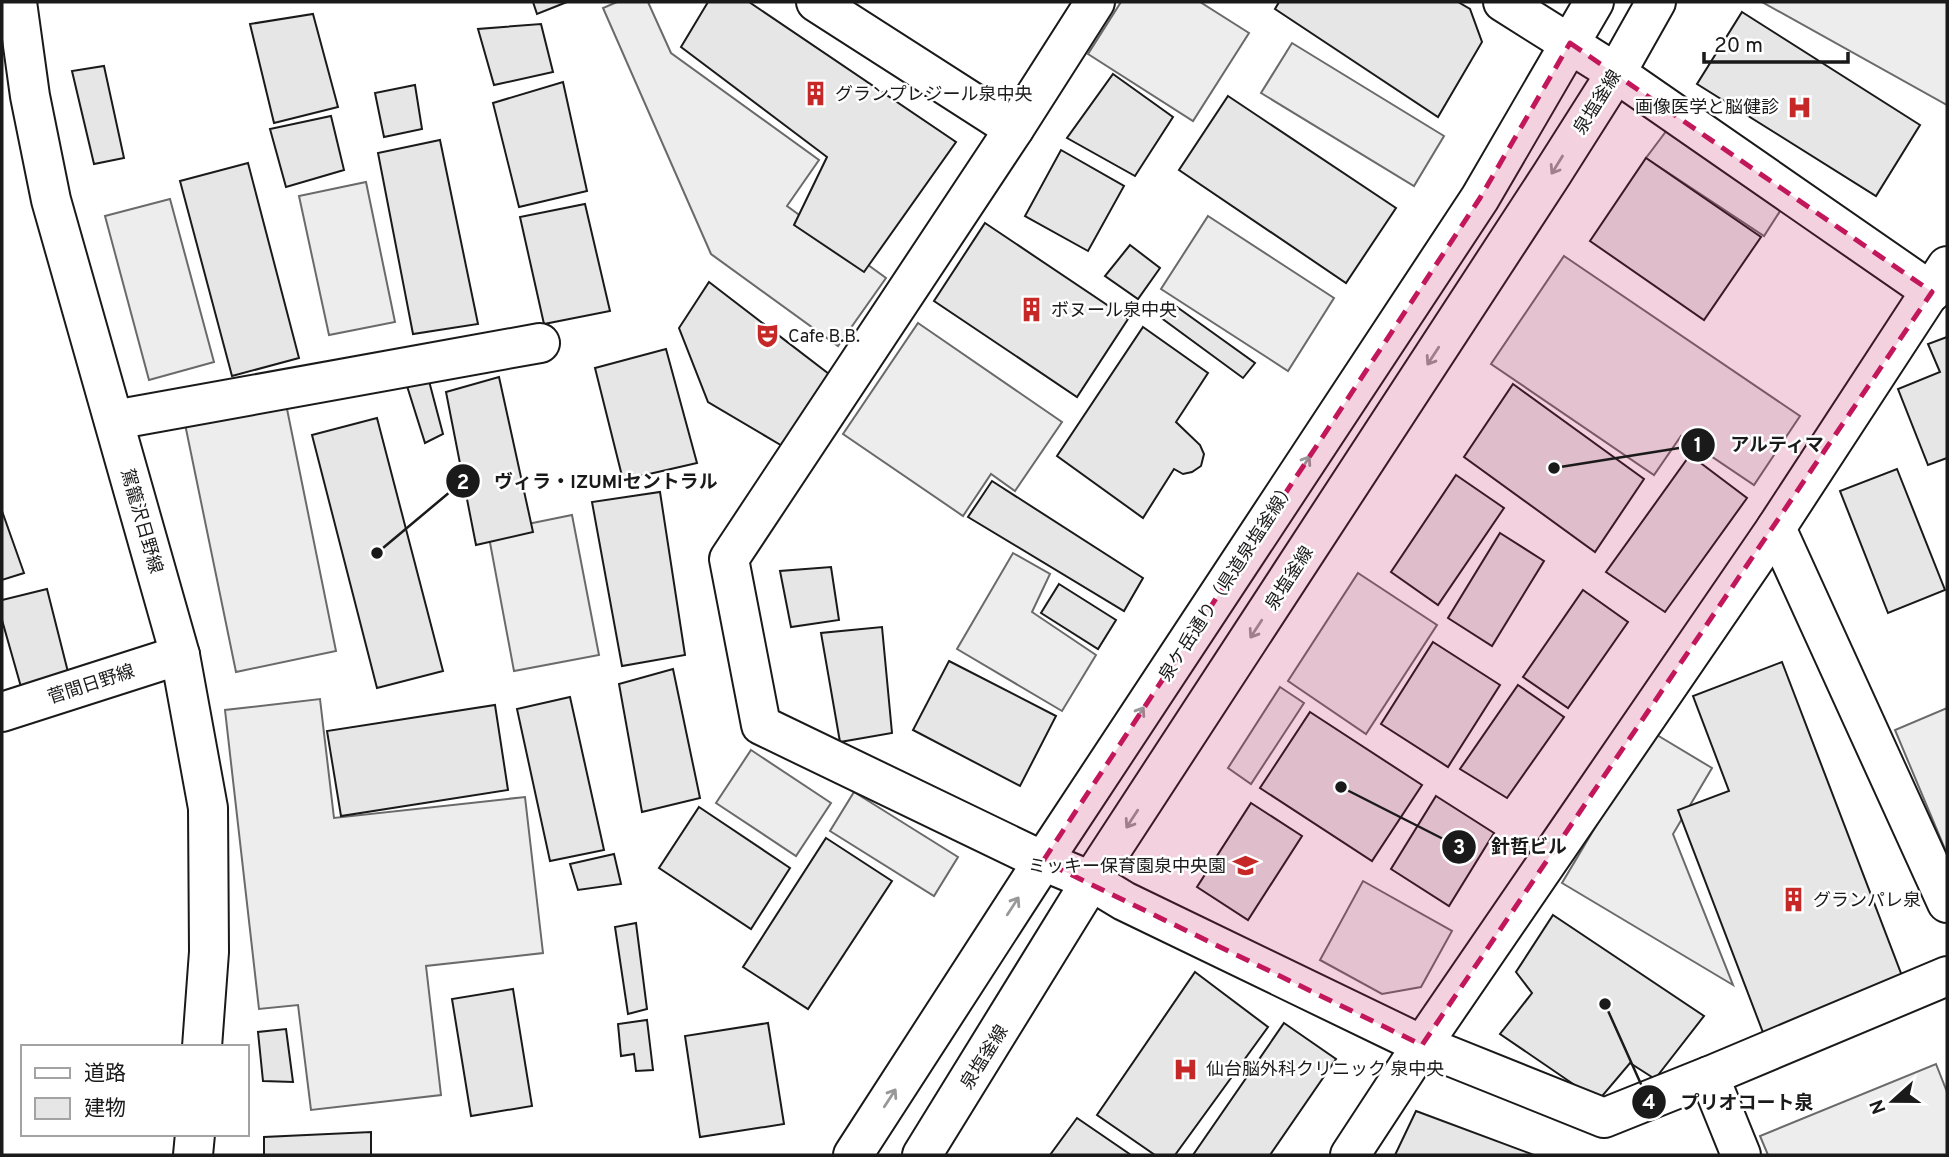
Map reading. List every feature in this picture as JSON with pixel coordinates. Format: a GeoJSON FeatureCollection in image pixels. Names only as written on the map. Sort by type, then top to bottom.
{"type":"FeatureCollection","features":[{"type":"Feature","properties":{"kind":"street","name":"駕籠沢日野線"},"geometry":{"type":"LineString","coordinates":[[17,2],[30,96],[51,200],[180,655],[208,807],[209,952],[202,1045]]}},
{"type":"Feature","properties":{"kind":"street"},"geometry":{"type":"LineString","coordinates":[[816,2],[1014,129]]}},
{"type":"Feature","properties":{"kind":"street"},"geometry":{"type":"LineString","coordinates":[[1095,2],[729,559],[761,725],[1042,861],[1091,881],[1124,901],[1422,1045],[1604,1118],[1947,976]]}},
{"type":"Feature","properties":{"kind":"street"},"geometry":{"type":"LineString","coordinates":[[1350,1155],[1422,1045],[1776,528],[1939,279],[1503,2]]}},
{"type":"Feature","properties":{"kind":"street","name":"泉ケ岳通り（県道泉塩釜線）"},"geometry":{"type":"LineString","coordinates":[[853,1155],[1042,861],[1480,198],[1594,2]]}},
{"type":"Feature","properties":{"kind":"street","name":"泉塩釜線"},"geometry":{"type":"LineString","coordinates":[[922,1155],[1091,881],[1616,73],[1656,2]]}},
{"type":"Feature","properties":{"kind":"street"},"geometry":{"type":"LineString","coordinates":[[114,420],[540,343]]}},
{"type":"Feature","properties":{"kind":"street"},"geometry":{"type":"LineString","coordinates":[[1776,528],[1947,903]]}},
{"type":"Feature","properties":{"kind":"street","name":"菅間日野線"},"geometry":{"type":"LineString","coordinates":[[2,712],[180,655]]}},
{"type":"Feature","properties":{"kind":"street"},"geometry":{"type":"LineString","coordinates":[[1709,1076],[1741,1155]]}},
{"type":"Feature","properties":{"kind":"street"},"geometry":{"type":"LineString","coordinates":[[193,1155],[195,1136]]}},
{"type":"Feature","properties":{"kind":"highlighted area"},"geometry":{"type":"Polygon","coordinates":[[[1570,43],[1932,292],[1422,1045],[1043,861],[1480,198],[1570,43]]]}},
{"type":"Feature","properties":{"kind":"shaded area"},"geometry":{"type":"Polygon","coordinates":[[[617,2],[648,2],[671,53],[819,160],[787,206],[886,278],[838,346],[711,254],[603,8],[617,2]]]}},
{"type":"Feature","properties":{"kind":"shaded area"},"geometry":{"type":"Polygon","coordinates":[[[1121,2],[1200,2],[1249,33],[1193,121],[1088,54],[1121,2]]]}},
{"type":"Feature","properties":{"kind":"shaded area"},"geometry":{"type":"Polygon","coordinates":[[[1762,2],[1947,2],[1947,105],[1762,2]]]}},
{"type":"Feature","properties":{"kind":"shaded area"},"geometry":{"type":"Polygon","coordinates":[[[1292,43],[1444,136],[1414,186],[1261,93],[1292,43]]]}},
{"type":"Feature","properties":{"kind":"shaded area"},"geometry":{"type":"Polygon","coordinates":[[[1667,130],[1784,205],[1764,236],[1646,158],[1667,130]]]}},
{"type":"Feature","properties":{"kind":"shaded area"},"geometry":{"type":"Polygon","coordinates":[[[366,182],[395,322],[329,335],[299,196],[366,182]]]}},
{"type":"Feature","properties":{"kind":"shaded area"},"geometry":{"type":"Polygon","coordinates":[[[170,199],[214,362],[149,380],[105,216],[170,199]]]}},
{"type":"Feature","properties":{"kind":"shaded area"},"geometry":{"type":"Polygon","coordinates":[[[1208,216],[1334,298],[1288,371],[1161,289],[1208,216]]]}},
{"type":"Feature","properties":{"kind":"shaded area"},"geometry":{"type":"Polygon","coordinates":[[[1564,256],[1800,416],[1754,485],[1681,436],[1654,475],[1491,364],[1564,256]]]}},
{"type":"Feature","properties":{"kind":"shaded area"},"geometry":{"type":"Polygon","coordinates":[[[918,323],[1062,422],[1015,491],[991,474],[963,516],[843,434],[918,323]]]}},
{"type":"Feature","properties":{"kind":"shaded area"},"geometry":{"type":"Polygon","coordinates":[[[286,404],[336,651],[236,672],[185,424],[286,404]]]}},
{"type":"Feature","properties":{"kind":"shaded area"},"geometry":{"type":"Polygon","coordinates":[[[572,515],[599,655],[514,671],[488,532],[572,515]]]}},
{"type":"Feature","properties":{"kind":"shaded area"},"geometry":{"type":"Polygon","coordinates":[[[1013,553],[1050,574],[1032,612],[1096,655],[1062,711],[957,649],[1013,553]]]}},
{"type":"Feature","properties":{"kind":"shaded area"},"geometry":{"type":"Polygon","coordinates":[[[1358,573],[1437,625],[1366,734],[1288,681],[1358,573]]]}},
{"type":"Feature","properties":{"kind":"shaded area"},"geometry":{"type":"Polygon","coordinates":[[[1280,687],[1304,703],[1251,784],[1228,768],[1280,687]]]}},
{"type":"Feature","properties":{"kind":"shaded area"},"geometry":{"type":"Polygon","coordinates":[[[320,699],[334,818],[525,797],[543,953],[426,966],[441,1095],[311,1110],[298,1005],[259,1009],[225,710],[320,699]]]}},
{"type":"Feature","properties":{"kind":"shaded area"},"geometry":{"type":"Polygon","coordinates":[[[1947,708],[1947,854],[1895,730],[1947,708]]]}},
{"type":"Feature","properties":{"kind":"shaded area"},"geometry":{"type":"Polygon","coordinates":[[[1652,732],[1712,768],[1673,834],[1733,985],[1562,883],[1652,732]]]}},
{"type":"Feature","properties":{"kind":"shaded area"},"geometry":{"type":"Polygon","coordinates":[[[751,750],[831,803],[796,856],[716,803],[751,750]]]}},
{"type":"Feature","properties":{"kind":"shaded area"},"geometry":{"type":"Polygon","coordinates":[[[854,792],[958,857],[934,896],[830,831],[854,792]]]}},
{"type":"Feature","properties":{"kind":"shaded area"},"geometry":{"type":"Polygon","coordinates":[[[1363,881],[1452,931],[1421,987],[1382,994],[1320,960],[1363,881]]]}},
{"type":"Feature","properties":{"kind":"shaded area"},"geometry":{"type":"Polygon","coordinates":[[[1936,1064],[1947,1092],[1947,1155],[1768,1155],[1760,1136],[1936,1064]]]}},
{"type":"Feature","properties":{"kind":"building"},"geometry":{"type":"Polygon","coordinates":[[[533,2],[567,2],[537,14],[533,2]]]}},
{"type":"Feature","properties":{"kind":"building","name":"グランプレジール泉中央"},"geometry":{"type":"Polygon","coordinates":[[[708,2],[749,2],[956,142],[864,272],[794,225],[827,157],[681,47],[708,2]]]}},
{"type":"Feature","properties":{"kind":"building"},"geometry":{"type":"Polygon","coordinates":[[[1279,2],[1458,2],[1470,9],[1482,42],[1438,117],[1275,9],[1279,2]]]}},
{"type":"Feature","properties":{"kind":"building"},"geometry":{"type":"Polygon","coordinates":[[[1742,12],[1920,125],[1876,196],[1697,84],[1742,12]]]}},
{"type":"Feature","properties":{"kind":"building"},"geometry":{"type":"Polygon","coordinates":[[[313,14],[338,107],[274,123],[250,24],[313,14]]]}},
{"type":"Feature","properties":{"kind":"building"},"geometry":{"type":"Polygon","coordinates":[[[541,24],[553,72],[494,85],[478,29],[541,24]]]}},
{"type":"Feature","properties":{"kind":"building"},"geometry":{"type":"Polygon","coordinates":[[[104,66],[124,158],[94,164],[72,71],[104,66]]]}},
{"type":"Feature","properties":{"kind":"building"},"geometry":{"type":"Polygon","coordinates":[[[1113,74],[1173,117],[1135,176],[1067,138],[1113,74]]]}},
{"type":"Feature","properties":{"kind":"building"},"geometry":{"type":"Polygon","coordinates":[[[563,82],[587,191],[519,207],[493,103],[563,82]]]}},
{"type":"Feature","properties":{"kind":"building"},"geometry":{"type":"Polygon","coordinates":[[[415,85],[422,129],[384,137],[375,93],[415,85]]]}},
{"type":"Feature","properties":{"kind":"building"},"geometry":{"type":"Polygon","coordinates":[[[1228,96],[1396,208],[1346,283],[1179,170],[1228,96]]]}},
{"type":"Feature","properties":{"kind":"building"},"geometry":{"type":"Polygon","coordinates":[[[331,116],[344,170],[286,187],[270,129],[331,116]]]}},
{"type":"Feature","properties":{"kind":"building"},"geometry":{"type":"Polygon","coordinates":[[[440,140],[478,324],[413,334],[378,153],[440,140]]]}},
{"type":"Feature","properties":{"kind":"building"},"geometry":{"type":"Polygon","coordinates":[[[1061,150],[1124,186],[1088,251],[1025,216],[1061,150]]]}},
{"type":"Feature","properties":{"kind":"building"},"geometry":{"type":"Polygon","coordinates":[[[1646,158],[1761,237],[1704,320],[1590,241],[1646,158]]]}},
{"type":"Feature","properties":{"kind":"building"},"geometry":{"type":"Polygon","coordinates":[[[248,163],[299,358],[232,376],[180,181],[248,163]]]}},
{"type":"Feature","properties":{"kind":"building"},"geometry":{"type":"Polygon","coordinates":[[[585,204],[610,311],[544,324],[520,217],[585,204]]]}},
{"type":"Feature","properties":{"kind":"building","name":"ボヌール泉中央"},"geometry":{"type":"Polygon","coordinates":[[[985,223],[1128,319],[1077,397],[934,301],[985,223]]]}},
{"type":"Feature","properties":{"kind":"building"},"geometry":{"type":"Polygon","coordinates":[[[1130,245],[1160,268],[1138,299],[1105,276],[1130,245]]]}},
{"type":"Feature","properties":{"kind":"building"},"geometry":{"type":"Polygon","coordinates":[[[709,282],[829,374],[784,447],[708,402],[679,328],[709,282]]]}},
{"type":"Feature","properties":{"kind":"building"},"geometry":{"type":"Polygon","coordinates":[[[1170,302],[1255,363],[1243,378],[1160,317],[1170,302]]]}},
{"type":"Feature","properties":{"kind":"building"},"geometry":{"type":"Polygon","coordinates":[[[1143,327],[1208,373],[1176,422],[1200,445],[1204,454],[1201,466],[1183,474],[1174,469],[1143,518],[1057,456],[1143,327]]]}},
{"type":"Feature","properties":{"kind":"building"},"geometry":{"type":"Polygon","coordinates":[[[1947,337],[1947,458],[1928,465],[1898,389],[1940,372],[1928,344],[1947,337]]]}},
{"type":"Feature","properties":{"kind":"building"},"geometry":{"type":"Polygon","coordinates":[[[666,349],[697,463],[623,480],[595,368],[666,349]]]}},
{"type":"Feature","properties":{"kind":"building"},"geometry":{"type":"Polygon","coordinates":[[[499,377],[533,532],[476,545],[446,392],[499,377]]]}},
{"type":"Feature","properties":{"kind":"building"},"geometry":{"type":"Polygon","coordinates":[[[429,381],[443,434],[425,443],[407,386],[429,381]]]}},
{"type":"Feature","properties":{"kind":"building"},"geometry":{"type":"Polygon","coordinates":[[[1513,384],[1644,479],[1595,552],[1464,457],[1513,384]]]}},
{"type":"Feature","properties":{"kind":"building"},"geometry":{"type":"Polygon","coordinates":[[[377,418],[443,671],[377,688],[312,435],[377,418]]]}},
{"type":"Feature","properties":{"kind":"building"},"geometry":{"type":"Polygon","coordinates":[[[1690,455],[1747,498],[1665,612],[1606,572],[1690,455]]]}},
{"type":"Feature","properties":{"kind":"building"},"geometry":{"type":"Polygon","coordinates":[[[1897,469],[1945,590],[1888,613],[1840,491],[1897,469]]]}},
{"type":"Feature","properties":{"kind":"building"},"geometry":{"type":"Polygon","coordinates":[[[1456,475],[1504,508],[1438,605],[1391,572],[1456,475]]]}},
{"type":"Feature","properties":{"kind":"building"},"geometry":{"type":"Polygon","coordinates":[[[992,481],[1143,578],[1124,611],[968,517],[992,481]]]}},
{"type":"Feature","properties":{"kind":"building"},"geometry":{"type":"Polygon","coordinates":[[[660,492],[685,655],[622,666],[592,502],[660,492]]]}},
{"type":"Feature","properties":{"kind":"building"},"geometry":{"type":"Polygon","coordinates":[[[2,511],[24,573],[2,580],[2,511]]]}},
{"type":"Feature","properties":{"kind":"building"},"geometry":{"type":"Polygon","coordinates":[[[1500,533],[1544,561],[1492,646],[1448,618],[1500,533]]]}},
{"type":"Feature","properties":{"kind":"building"},"geometry":{"type":"Polygon","coordinates":[[[831,567],[839,620],[791,627],[780,571],[831,567]]]}},
{"type":"Feature","properties":{"kind":"building"},"geometry":{"type":"Polygon","coordinates":[[[1059,584],[1116,620],[1098,649],[1041,613],[1059,584]]]}},
{"type":"Feature","properties":{"kind":"building"},"geometry":{"type":"Polygon","coordinates":[[[47,589],[69,676],[23,694],[2,620],[2,600],[47,589]]]}},
{"type":"Feature","properties":{"kind":"building"},"geometry":{"type":"Polygon","coordinates":[[[1583,590],[1628,622],[1568,708],[1523,677],[1583,590]]]}},
{"type":"Feature","properties":{"kind":"building"},"geometry":{"type":"Polygon","coordinates":[[[882,627],[892,733],[840,742],[821,633],[882,627]]]}},
{"type":"Feature","properties":{"kind":"building"},"geometry":{"type":"Polygon","coordinates":[[[1433,642],[1500,685],[1448,767],[1381,724],[1433,642]]]}},
{"type":"Feature","properties":{"kind":"building"},"geometry":{"type":"Polygon","coordinates":[[[949,661],[1056,716],[1020,786],[913,730],[949,661]]]}},
{"type":"Feature","properties":{"kind":"building","name":"グランパレ泉"},"geometry":{"type":"Polygon","coordinates":[[[1782,662],[1907,989],[1767,1043],[1678,810],[1729,791],[1693,696],[1782,662]]]}},
{"type":"Feature","properties":{"kind":"building"},"geometry":{"type":"Polygon","coordinates":[[[673,669],[700,798],[642,812],[619,684],[673,669]]]}},
{"type":"Feature","properties":{"kind":"building"},"geometry":{"type":"Polygon","coordinates":[[[1518,685],[1564,717],[1507,798],[1460,769],[1518,685]]]}},
{"type":"Feature","properties":{"kind":"building"},"geometry":{"type":"Polygon","coordinates":[[[570,697],[604,850],[550,861],[517,709],[570,697]]]}},
{"type":"Feature","properties":{"kind":"building"},"geometry":{"type":"Polygon","coordinates":[[[495,705],[508,790],[341,816],[327,731],[495,705]]]}},
{"type":"Feature","properties":{"kind":"building"},"geometry":{"type":"Polygon","coordinates":[[[1310,712],[1422,785],[1372,861],[1260,788],[1310,712]]]}},
{"type":"Feature","properties":{"kind":"building"},"geometry":{"type":"Polygon","coordinates":[[[1436,796],[1494,833],[1449,906],[1391,869],[1436,796]]]}},
{"type":"Feature","properties":{"kind":"building"},"geometry":{"type":"Polygon","coordinates":[[[1251,803],[1302,836],[1248,920],[1197,887],[1251,803]]]}},
{"type":"Feature","properties":{"kind":"building"},"geometry":{"type":"Polygon","coordinates":[[[699,807],[790,868],[751,929],[659,868],[699,807]]]}},
{"type":"Feature","properties":{"kind":"building"},"geometry":{"type":"Polygon","coordinates":[[[826,838],[892,881],[808,1009],[743,967],[826,838]]]}},
{"type":"Feature","properties":{"kind":"building"},"geometry":{"type":"Polygon","coordinates":[[[614,854],[621,884],[578,890],[570,864],[614,854]]]}},
{"type":"Feature","properties":{"kind":"building"},"geometry":{"type":"Polygon","coordinates":[[[1553,915],[1704,1016],[1655,1079],[1630,1063],[1598,1101],[1500,1034],[1532,993],[1516,972],[1553,915]]]}},
{"type":"Feature","properties":{"kind":"building"},"geometry":{"type":"Polygon","coordinates":[[[636,923],[647,1009],[628,1014],[615,927],[636,923]]]}},
{"type":"Feature","properties":{"kind":"building"},"geometry":{"type":"Polygon","coordinates":[[[1195,972],[1268,1027],[1175,1155],[1155,1155],[1097,1115],[1195,972]]]}},
{"type":"Feature","properties":{"kind":"building"},"geometry":{"type":"Polygon","coordinates":[[[513,989],[532,1106],[471,1116],[452,999],[513,989]]]}},
{"type":"Feature","properties":{"kind":"building"},"geometry":{"type":"Polygon","coordinates":[[[647,1020],[653,1070],[636,1071],[634,1054],[621,1056],[618,1024],[647,1020]]]}},
{"type":"Feature","properties":{"kind":"building"},"geometry":{"type":"Polygon","coordinates":[[[768,1023],[784,1124],[700,1137],[685,1036],[768,1023]]]}},
{"type":"Feature","properties":{"kind":"building"},"geometry":{"type":"Polygon","coordinates":[[[1284,1023],[1336,1059],[1270,1155],[1193,1155],[1284,1023]]]}},
{"type":"Feature","properties":{"kind":"building"},"geometry":{"type":"Polygon","coordinates":[[[286,1029],[293,1082],[263,1081],[258,1032],[286,1029]]]}},
{"type":"Feature","properties":{"kind":"building"},"geometry":{"type":"Polygon","coordinates":[[[1416,1111],[1534,1155],[1395,1155],[1416,1111]]]}},
{"type":"Feature","properties":{"kind":"building"},"geometry":{"type":"Polygon","coordinates":[[[1077,1118],[1131,1155],[1050,1155],[1077,1118]]]}},
{"type":"Feature","properties":{"kind":"building"},"geometry":{"type":"Polygon","coordinates":[[[371,1132],[371,1155],[264,1155],[264,1137],[371,1132]]]}},
{"type":"Feature","properties":{"kind":"place","name":"グランプレジール泉中央"},"geometry":{"type":"Point","coordinates":[815,94]}},
{"type":"Feature","properties":{"kind":"place","name":"画像医学と脳健診"},"geometry":{"type":"Point","coordinates":[1799,107]}},
{"type":"Feature","properties":{"kind":"place","name":"ボヌール泉中央"},"geometry":{"type":"Point","coordinates":[1031,310]}},
{"type":"Feature","properties":{"kind":"place","name":"Cafe B.B."},"geometry":{"type":"Point","coordinates":[768,336]}},
{"type":"Feature","properties":{"kind":"place","name":"アルティマ"},"geometry":{"type":"Point","coordinates":[1554,468]}},
{"type":"Feature","properties":{"kind":"place","name":"ヴィラ・IZUMIセントラル"},"geometry":{"type":"Point","coordinates":[377,553]}},
{"type":"Feature","properties":{"kind":"place","name":"針哲ビル"},"geometry":{"type":"Point","coordinates":[1341,787]}},
{"type":"Feature","properties":{"kind":"place","name":"ミッキー保育園泉中央園"},"geometry":{"type":"Point","coordinates":[1246,866]}},
{"type":"Feature","properties":{"kind":"place","name":"グランパレ泉"},"geometry":{"type":"Point","coordinates":[1793,900]}},
{"type":"Feature","properties":{"kind":"place","name":"プリオコート泉"},"geometry":{"type":"Point","coordinates":[1605,1004]}},
{"type":"Feature","properties":{"kind":"place","name":"仙台脳外科クリニック 泉中央"},"geometry":{"type":"Point","coordinates":[1186,1069]}}]}
